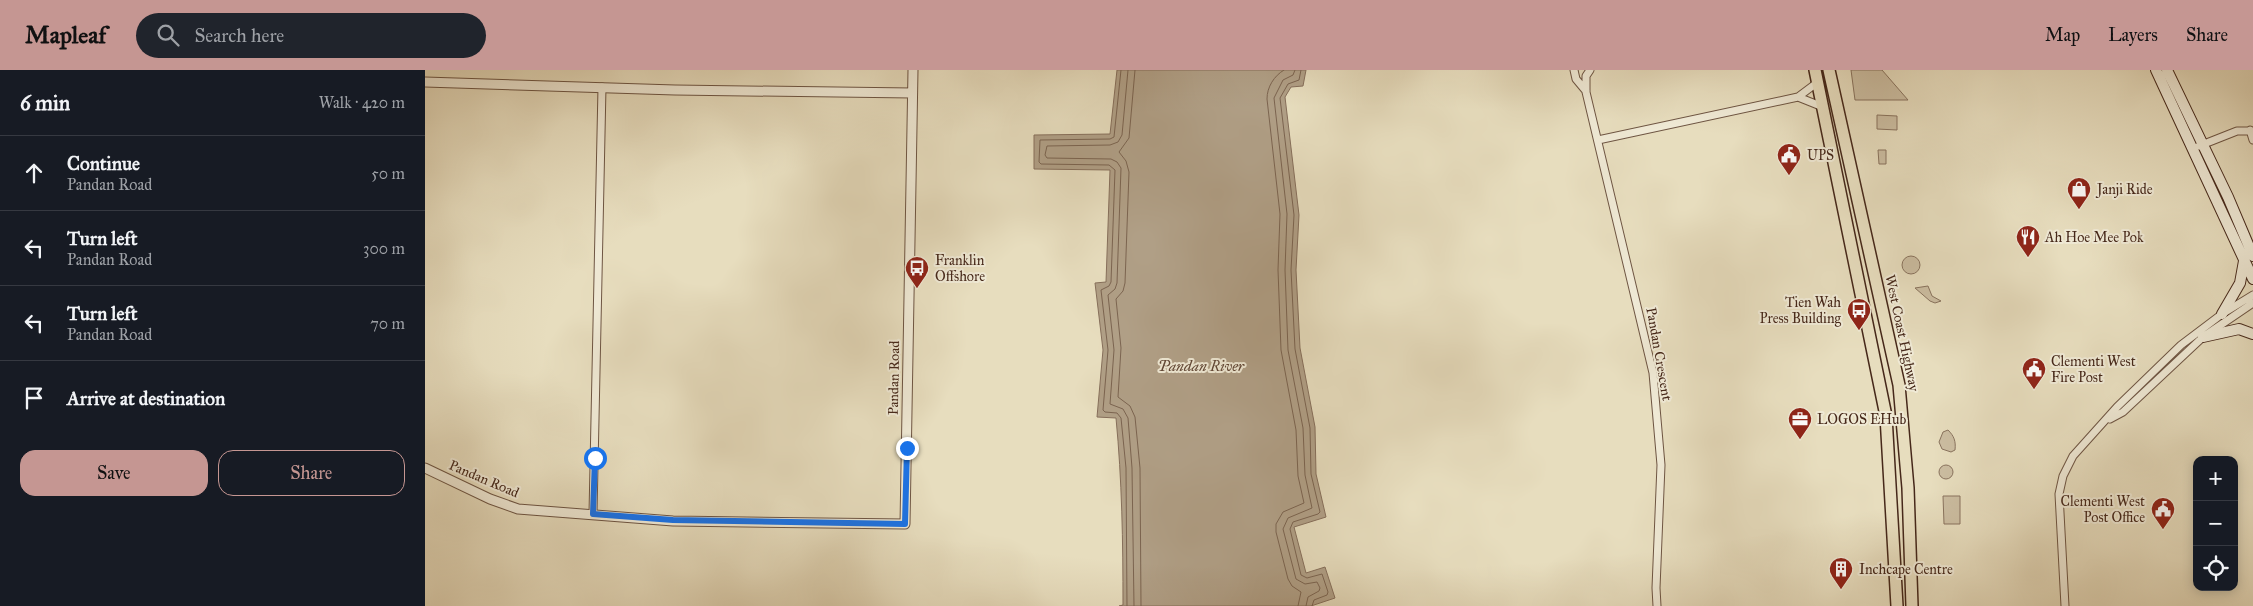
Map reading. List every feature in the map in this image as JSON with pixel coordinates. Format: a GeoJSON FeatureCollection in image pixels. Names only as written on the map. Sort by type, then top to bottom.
{"type":"FeatureCollection","features":[{"type":"Feature","properties":{"kind":"highway"},"geometry":{"type":"LineString","coordinates":[[1815,70],[1854,253],[1885,416],[1897,606]]}},
{"type":"Feature","properties":{"kind":"highway","name":"West Coast Highway"},"geometry":{"type":"LineString","coordinates":[[1829,70],[1899,385],[1903,415],[1910,520],[1912,606]]}},
{"type":"Feature","properties":{"kind":"highway"},"geometry":{"type":"LineString","coordinates":[[1854,253],[1861,255],[1868,249]]}},
{"type":"Feature","properties":{"kind":"main road"},"geometry":{"type":"LineString","coordinates":[[2156,70],[2192,148],[2249,258],[2235,294],[2222,314]]}},
{"type":"Feature","properties":{"kind":"main road"},"geometry":{"type":"LineString","coordinates":[[2167,70],[2249,241],[2249,258],[2253,279]]}},
{"type":"Feature","properties":{"kind":"main road"},"geometry":{"type":"LineString","coordinates":[[2203,337],[2239,329],[2253,334]]}},
{"type":"Feature","properties":{"kind":"street","name":"Pandan Road"},"geometry":{"type":"LineString","coordinates":[[425,468],[509,507],[673,520],[905,524],[913,70]]}},
{"type":"Feature","properties":{"kind":"street","name":"Pandan Crescent"},"geometry":{"type":"LineString","coordinates":[[1574,70],[1576,79],[1586,92]]}},
{"type":"Feature","properties":{"kind":"street","name":"Pandan Crescent"},"geometry":{"type":"LineString","coordinates":[[1590,70],[1586,76],[1586,92],[1644,331],[1656,394],[1661,465],[1656,588],[1657,606]]}},
{"type":"Feature","properties":{"kind":"street"},"geometry":{"type":"LineString","coordinates":[[425,82],[692,90],[912,93]]}},
{"type":"Feature","properties":{"kind":"street"},"geometry":{"type":"LineString","coordinates":[[1598,140],[1798,97],[1818,82]]}},
{"type":"Feature","properties":{"kind":"street"},"geometry":{"type":"LineString","coordinates":[[593,514],[602,87]]}},
{"type":"Feature","properties":{"kind":"street"},"geometry":{"type":"LineString","coordinates":[[1798,97],[1823,107]]}},
{"type":"Feature","properties":{"kind":"street"},"geometry":{"type":"LineString","coordinates":[[2192,148],[2237,131],[2251,130],[2253,140]]}},
{"type":"Feature","properties":{"kind":"street"},"geometry":{"type":"LineString","coordinates":[[2065,606],[2059,494],[2063,476],[2073,456],[2117,407],[2177,349],[2222,314],[2253,295]]}},
{"type":"Feature","properties":{"kind":"street"},"geometry":{"type":"LineString","coordinates":[[2105,422],[2123,412],[2203,337],[2253,303]]}},
{"type":"Feature","properties":{"kind":"shaded area"},"geometry":{"type":"Polygon","coordinates":[[[1851,70],[1882,70],[1908,100],[1855,100],[1851,70]]]}},
{"type":"Feature","properties":{"kind":"shaded area"},"geometry":{"type":"Polygon","coordinates":[[[1877,115],[1897,116],[1897,130],[1877,129],[1877,115]]]}},
{"type":"Feature","properties":{"kind":"shaded area"},"geometry":{"type":"Polygon","coordinates":[[[1878,150],[1886,150],[1886,164],[1879,164],[1878,150]]]}},
{"type":"Feature","properties":{"kind":"shaded area"},"geometry":{"type":"Polygon","coordinates":[[[1907,256],[1915,256],[1920,261],[1918,272],[1907,274],[1902,269],[1902,261],[1907,256]]]}},
{"type":"Feature","properties":{"kind":"shaded area"},"geometry":{"type":"Polygon","coordinates":[[[1928,286],[1932,296],[1941,301],[1935,303],[1930,301],[1915,288],[1928,286]]]}},
{"type":"Feature","properties":{"kind":"shaded area"},"geometry":{"type":"Polygon","coordinates":[[[1948,430],[1955,444],[1955,450],[1951,452],[1942,449],[1939,442],[1943,432],[1948,430]]]}},
{"type":"Feature","properties":{"kind":"shaded area"},"geometry":{"type":"Polygon","coordinates":[[[1943,465],[1949,465],[1953,472],[1949,479],[1943,479],[1939,475],[1939,469],[1943,465]]]}},
{"type":"Feature","properties":{"kind":"shaded area"},"geometry":{"type":"Polygon","coordinates":[[[1943,496],[1960,496],[1960,524],[1944,524],[1943,496]]]}},
{"type":"Feature","properties":{"kind":"water","name":"Pandan River"},"geometry":{"type":"Polygon","coordinates":[[[1117,70],[1306,70],[1303,86],[1291,87],[1285,97],[1299,215],[1296,270],[1300,348],[1315,427],[1316,474],[1326,517],[1294,527],[1306,573],[1325,567],[1335,598],[1311,606],[1119,606],[1123,605],[1123,558],[1116,418],[1097,417],[1103,350],[1095,283],[1106,282],[1110,170],[1034,169],[1034,135],[1110,134],[1117,70]]]}},
{"type":"Feature","properties":{"kind":"place","name":"UPS"},"geometry":{"type":"Point","coordinates":[1789,176]}},
{"type":"Feature","properties":{"kind":"place","name":"Janji Ride"},"geometry":{"type":"Point","coordinates":[2079,210]}},
{"type":"Feature","properties":{"kind":"place","name":"Ah Hoe Mee Pok"},"geometry":{"type":"Point","coordinates":[2028,258]}},
{"type":"Feature","properties":{"kind":"place","name":"Franklin Offshore"},"geometry":{"type":"Point","coordinates":[917,289]}},
{"type":"Feature","properties":{"kind":"place","name":"Tien Wah Press Building"},"geometry":{"type":"Point","coordinates":[1859,331]}},
{"type":"Feature","properties":{"kind":"place","name":"Clementi West Fire Post"},"geometry":{"type":"Point","coordinates":[2034,390]}},
{"type":"Feature","properties":{"kind":"place","name":"LOGOS EHub"},"geometry":{"type":"Point","coordinates":[1800,440]}},
{"type":"Feature","properties":{"kind":"place","name":"Clementi West Post Office"},"geometry":{"type":"Point","coordinates":[2163,530]}},
{"type":"Feature","properties":{"kind":"place","name":"Inchcape Centre"},"geometry":{"type":"Point","coordinates":[1841,590]}},
{"type":"Feature","properties":{"kind":"route"},"geometry":{"type":"LineString","coordinates":[[595,458],[593,514],[673,520],[905,524],[907,448]]}}]}
